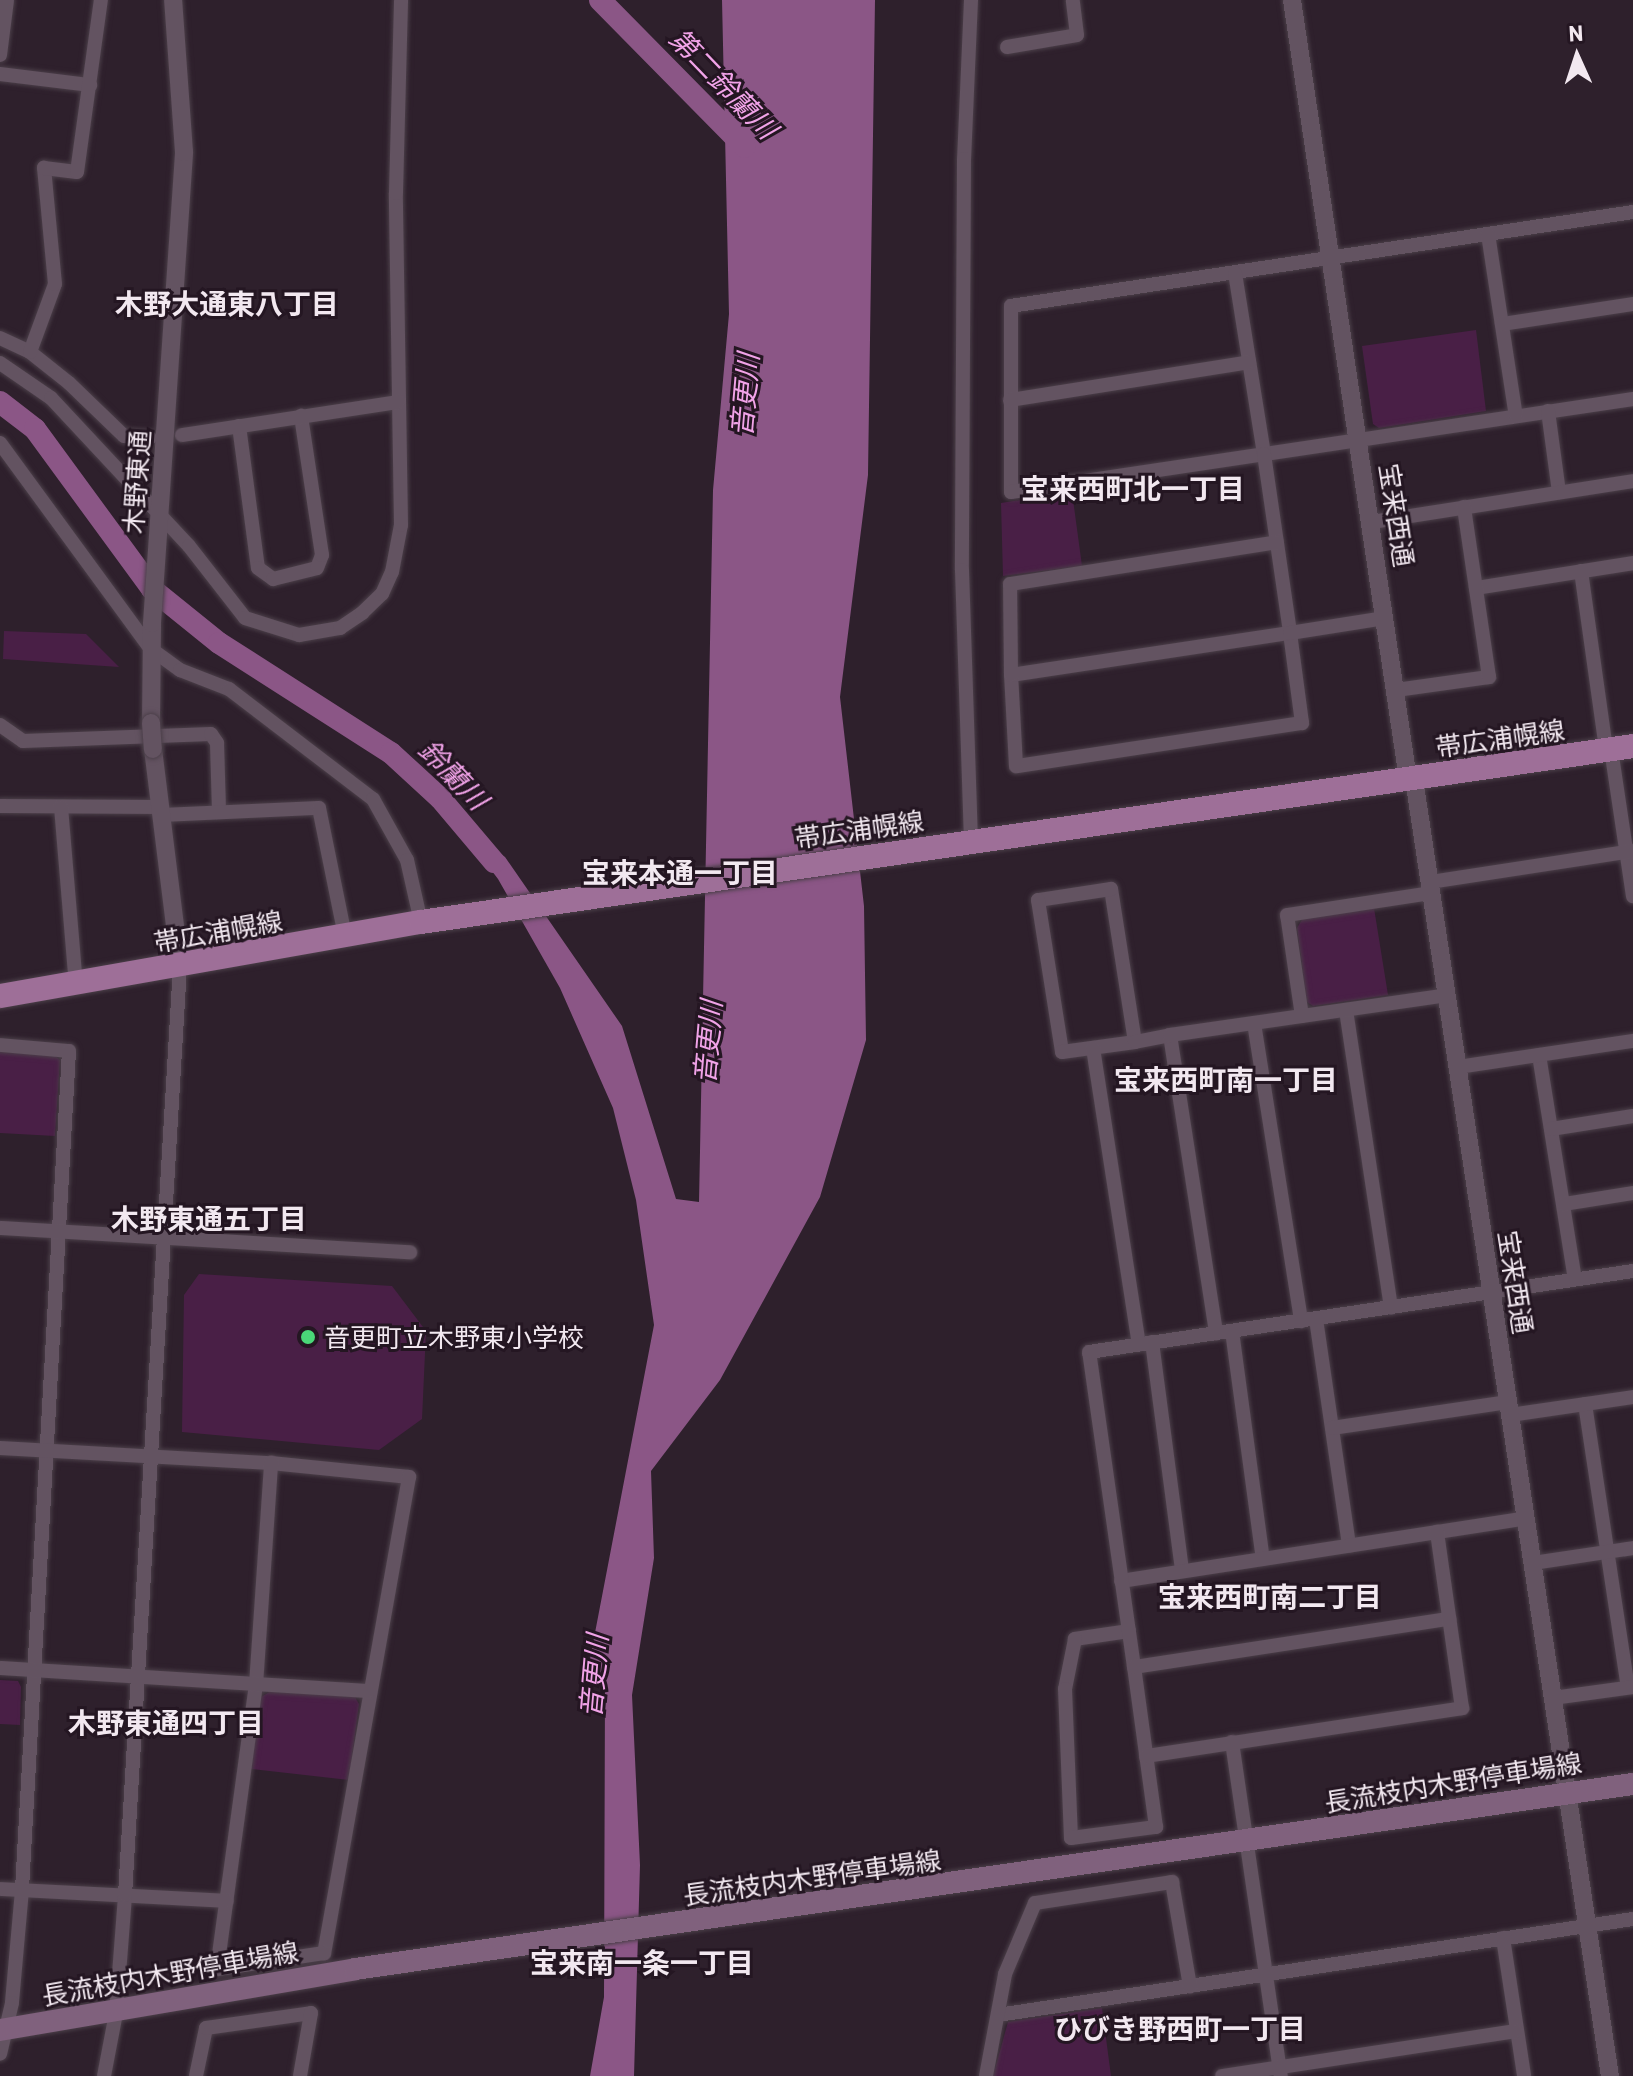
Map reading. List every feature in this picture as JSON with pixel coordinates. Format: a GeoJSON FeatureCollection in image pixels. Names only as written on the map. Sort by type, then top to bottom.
{"type":"FeatureCollection","features":[{"type":"Feature","properties":{"kind":"main road","name":"帯広浦幌線"},"geometry":{"type":"LineString","coordinates":[[0,996],[430,921],[1617,749]]}},
{"type":"Feature","properties":{"kind":"main road","name":"長流枝内木野停車場線"},"geometry":{"type":"LineString","coordinates":[[2,2030],[116,2013],[374,1966],[942,1887],[1633,1784]]}},
{"type":"Feature","properties":{"kind":"street"},"geometry":{"type":"LineString","coordinates":[[0,55],[7,0]]}},
{"type":"Feature","properties":{"kind":"street"},"geometry":{"type":"LineString","coordinates":[[30,352],[55,284],[44,168],[77,172],[101,0]]}},
{"type":"Feature","properties":{"kind":"street","name":"木野東通"},"geometry":{"type":"LineString","coordinates":[[173,0],[184,152],[152,623],[151,723],[180,967]]}},
{"type":"Feature","properties":{"kind":"street"},"geometry":{"type":"LineString","coordinates":[[0,363],[51,398],[160,517],[245,618],[299,635],[340,628],[382,594],[398,554],[401,0]]}},
{"type":"Feature","properties":{"kind":"street"},"geometry":{"type":"LineString","coordinates":[[963,842],[964,159],[971,0]]}},
{"type":"Feature","properties":{"kind":"street"},"geometry":{"type":"LineString","coordinates":[[1007,47],[1077,35],[1073,0]]}},
{"type":"Feature","properties":{"kind":"street","name":"宝来西通"},"geometry":{"type":"LineString","coordinates":[[1292,0],[1396,690],[1431,887],[1610,2076]]}},
{"type":"Feature","properties":{"kind":"street"},"geometry":{"type":"LineString","coordinates":[[0,74],[90,85]]}},
{"type":"Feature","properties":{"kind":"street"},"geometry":{"type":"LineString","coordinates":[[1633,212],[1011,306],[1011,492],[1633,399]]}},
{"type":"Feature","properties":{"kind":"street"},"geometry":{"type":"LineString","coordinates":[[1488,234],[1516,416]]}},
{"type":"Feature","properties":{"kind":"street"},"geometry":{"type":"LineString","coordinates":[[1235,273],[1264,454],[1277,542],[1290,633],[1302,723],[1016,766],[1010,584],[1277,542]]}},
{"type":"Feature","properties":{"kind":"street"},"geometry":{"type":"LineString","coordinates":[[1502,324],[1633,304]]}},
{"type":"Feature","properties":{"kind":"street"},"geometry":{"type":"LineString","coordinates":[[0,338],[30,352],[124,436],[150,438]]}},
{"type":"Feature","properties":{"kind":"street"},"geometry":{"type":"LineString","coordinates":[[1010,400],[1249,362]]}},
{"type":"Feature","properties":{"kind":"street"},"geometry":{"type":"LineString","coordinates":[[182,435],[398,402]]}},
{"type":"Feature","properties":{"kind":"street"},"geometry":{"type":"LineString","coordinates":[[1548,411],[1559,492]]}},
{"type":"Feature","properties":{"kind":"street"},"geometry":{"type":"LineString","coordinates":[[239,426],[258,568],[273,579],[317,568],[322,555],[301,416]]}},
{"type":"Feature","properties":{"kind":"street"},"geometry":{"type":"LineString","coordinates":[[0,443],[151,649],[180,670],[229,689],[373,799],[407,860],[430,921]]}},
{"type":"Feature","properties":{"kind":"street"},"geometry":{"type":"LineString","coordinates":[[1372,522],[1633,481]]}},
{"type":"Feature","properties":{"kind":"street"},"geometry":{"type":"LineString","coordinates":[[1396,690],[1489,677],[1464,507]]}},
{"type":"Feature","properties":{"kind":"street"},"geometry":{"type":"LineString","coordinates":[[1476,588],[1633,563]]}},
{"type":"Feature","properties":{"kind":"street"},"geometry":{"type":"LineString","coordinates":[[1581,571],[1617,749],[1633,896]]}},
{"type":"Feature","properties":{"kind":"street"},"geometry":{"type":"LineString","coordinates":[[1011,675],[1385,618]]}},
{"type":"Feature","properties":{"kind":"street"},"geometry":{"type":"LineString","coordinates":[[0,725],[23,741],[211,734],[217,743],[219,812]]}},
{"type":"Feature","properties":{"kind":"street"},"geometry":{"type":"LineString","coordinates":[[0,806],[219,812],[319,808],[345,936]]}},
{"type":"Feature","properties":{"kind":"street"},"geometry":{"type":"LineString","coordinates":[[61,807],[76,985]]}},
{"type":"Feature","properties":{"kind":"street"},"geometry":{"type":"LineString","coordinates":[[1302,1016],[1287,915],[1629,851]]}},
{"type":"Feature","properties":{"kind":"street"},"geometry":{"type":"LineString","coordinates":[[1135,1042],[1111,889],[1038,900],[1062,1052],[1135,1042],[1170,1035],[1447,995]]}},
{"type":"Feature","properties":{"kind":"street"},"geometry":{"type":"LineString","coordinates":[[104,2076],[116,2013],[125,1895],[180,967]]}},
{"type":"Feature","properties":{"kind":"street"},"geometry":{"type":"LineString","coordinates":[[1346,1010],[1391,1308]]}},
{"type":"Feature","properties":{"kind":"street"},"geometry":{"type":"LineString","coordinates":[[1254,1023],[1308,1320],[1332,1428],[1349,1546]]}},
{"type":"Feature","properties":{"kind":"street"},"geometry":{"type":"LineString","coordinates":[[1170,1035],[1216,1333]]}},
{"type":"Feature","properties":{"kind":"street"},"geometry":{"type":"LineString","coordinates":[[1458,1067],[1633,1041]]}},
{"type":"Feature","properties":{"kind":"street"},"geometry":{"type":"LineString","coordinates":[[0,1045],[69,1051],[22,1890],[12,2003],[2,2030],[0,2054]]}},
{"type":"Feature","properties":{"kind":"street"},"geometry":{"type":"LineString","coordinates":[[1093,1048],[1182,1571]]}},
{"type":"Feature","properties":{"kind":"street"},"geometry":{"type":"LineString","coordinates":[[1539,1055],[1575,1279]]}},
{"type":"Feature","properties":{"kind":"street"},"geometry":{"type":"LineString","coordinates":[[1551,1129],[1633,1116]]}},
{"type":"Feature","properties":{"kind":"street"},"geometry":{"type":"LineString","coordinates":[[1564,1204],[1633,1193]]}},
{"type":"Feature","properties":{"kind":"street"},"geometry":{"type":"LineString","coordinates":[[0,1228],[410,1252]]}},
{"type":"Feature","properties":{"kind":"street"},"geometry":{"type":"LineString","coordinates":[[1129,1631],[1075,1639],[1065,1689],[1071,1838],[1156,1827],[1129,1631],[1089,1352],[1633,1271]]}},
{"type":"Feature","properties":{"kind":"street"},"geometry":{"type":"LineString","coordinates":[[1232,1331],[1263,1559]]}},
{"type":"Feature","properties":{"kind":"street"},"geometry":{"type":"LineString","coordinates":[[1332,1428],[1633,1397]]}},
{"type":"Feature","properties":{"kind":"street"},"geometry":{"type":"LineString","coordinates":[[1553,1698],[1630,1687],[1606,1552],[1585,1404]]}},
{"type":"Feature","properties":{"kind":"street"},"geometry":{"type":"LineString","coordinates":[[0,1448],[271,1463],[409,1477],[368,1691],[324,1953],[217,1969],[256,1685],[271,1463]]}},
{"type":"Feature","properties":{"kind":"street"},"geometry":{"type":"LineString","coordinates":[[1121,1581],[1526,1518]]}},
{"type":"Feature","properties":{"kind":"street"},"geometry":{"type":"LineString","coordinates":[[1146,1756],[1462,1708],[1437,1532]]}},
{"type":"Feature","properties":{"kind":"street"},"geometry":{"type":"LineString","coordinates":[[1533,1563],[1633,1548]]}},
{"type":"Feature","properties":{"kind":"street"},"geometry":{"type":"LineString","coordinates":[[1134,1667],[1449,1619]]}},
{"type":"Feature","properties":{"kind":"street"},"geometry":{"type":"LineString","coordinates":[[0,1668],[368,1691]]}},
{"type":"Feature","properties":{"kind":"street"},"geometry":{"type":"LineString","coordinates":[[1232,1742],[1280,2072]]}},
{"type":"Feature","properties":{"kind":"street"},"geometry":{"type":"LineString","coordinates":[[986,2076],[1005,1974],[1035,1903],[1172,1882],[1190,1986]]}},
{"type":"Feature","properties":{"kind":"street"},"geometry":{"type":"LineString","coordinates":[[0,1889],[227,1901]]}},
{"type":"Feature","properties":{"kind":"street"},"geometry":{"type":"LineString","coordinates":[[998,2015],[1633,1919]]}},
{"type":"Feature","properties":{"kind":"street"},"geometry":{"type":"LineString","coordinates":[[1503,1938],[1524,2076]]}},
{"type":"Feature","properties":{"kind":"street"},"geometry":{"type":"LineString","coordinates":[[196,2076],[206,2028],[311,2013],[300,2076]]}},
{"type":"Feature","properties":{"kind":"street"},"geometry":{"type":"LineString","coordinates":[[1222,2076],[1280,2072],[1516,2031]]}},
{"type":"Feature","properties":{"kind":"shaded area"},"geometry":{"type":"Polygon","coordinates":[[[1476,330],[1486,411],[1379,428],[1373,424],[1362,346],[1476,330]]]}},
{"type":"Feature","properties":{"kind":"shaded area"},"geometry":{"type":"Polygon","coordinates":[[[1072,492],[1082,566],[1003,576],[1001,503],[1072,492]]]}},
{"type":"Feature","properties":{"kind":"shaded area"},"geometry":{"type":"Polygon","coordinates":[[[4,631],[86,634],[119,667],[3,659],[4,631]]]}},
{"type":"Feature","properties":{"kind":"shaded area"},"geometry":{"type":"Polygon","coordinates":[[[1374,908],[1388,995],[1313,1006],[1307,1002],[1297,928],[1303,918],[1374,908]]]}},
{"type":"Feature","properties":{"kind":"shaded area"},"geometry":{"type":"Polygon","coordinates":[[[0,1052],[54,1055],[60,1060],[55,1136],[0,1133],[0,1052]]]}},
{"type":"Feature","properties":{"kind":"shaded area"},"geometry":{"type":"Polygon","coordinates":[[[199,1274],[392,1286],[426,1331],[422,1419],[379,1450],[182,1432],[184,1295],[199,1274]]]}},
{"type":"Feature","properties":{"kind":"shaded area"},"geometry":{"type":"Polygon","coordinates":[[[0,1680],[18,1681],[21,1687],[20,1725],[0,1724],[0,1680]]]}},
{"type":"Feature","properties":{"kind":"shaded area"},"geometry":{"type":"Polygon","coordinates":[[[271,1691],[355,1697],[359,1704],[349,1780],[251,1769],[261,1697],[271,1691]]]}},
{"type":"Feature","properties":{"kind":"shaded area"},"geometry":{"type":"Polygon","coordinates":[[[1102,2008],[1111,2076],[993,2076],[1008,2022],[1102,2008]]]}},
{"type":"Feature","properties":{"kind":"water","name":"音更川"},"geometry":{"type":"Polygon","coordinates":[[[722,0],[875,0],[868,475],[840,697],[864,906],[866,1040],[820,1197],[720,1380],[651,1471],[654,1558],[632,1695],[640,1865],[634,2076],[590,2076],[604,1997],[605,1685],[589,1664],[654,1325],[636,1200],[613,1108],[560,988],[498,879],[473,846],[476,835],[505,857],[622,1026],[676,1199],[699,1202],[713,490],[729,314],[722,0]]]}},
{"type":"Feature","properties":{"kind":"waterway","name":"第二鈴蘭川"},"geometry":{"type":"LineString","coordinates":[[600,0],[745,147]]}},
{"type":"Feature","properties":{"kind":"waterway","name":"鈴蘭川"},"geometry":{"type":"LineString","coordinates":[[0,402],[35,429],[152,589],[219,643],[391,753],[440,798],[494,862]]}},
{"type":"Feature","properties":{"kind":"place","name":"音更町立木野東小学校"},"geometry":{"type":"Point","coordinates":[308,1337]}},
{"type":"Feature","properties":{"kind":"district","name":"木野大通東八丁目"},"geometry":{"type":"Point","coordinates":[227,303]}},
{"type":"Feature","properties":{"kind":"district","name":"宝来西町北一丁目"},"geometry":{"type":"Point","coordinates":[1133,488]}},
{"type":"Feature","properties":{"kind":"district","name":"宝来本通一丁目"},"geometry":{"type":"Point","coordinates":[680,872]}},
{"type":"Feature","properties":{"kind":"district","name":"宝来西町南一丁目"},"geometry":{"type":"Point","coordinates":[1226,1079]}},
{"type":"Feature","properties":{"kind":"district","name":"木野東通五丁目"},"geometry":{"type":"Point","coordinates":[209,1218]}},
{"type":"Feature","properties":{"kind":"district","name":"宝来西町南二丁目"},"geometry":{"type":"Point","coordinates":[1270,1596]}},
{"type":"Feature","properties":{"kind":"district","name":"木野東通四丁目"},"geometry":{"type":"Point","coordinates":[166,1722]}},
{"type":"Feature","properties":{"kind":"district","name":"宝来南一条一丁目"},"geometry":{"type":"Point","coordinates":[642,1962]}},
{"type":"Feature","properties":{"kind":"district","name":"ひびき野西町一丁目"},"geometry":{"type":"Point","coordinates":[1180,2028]}}]}
